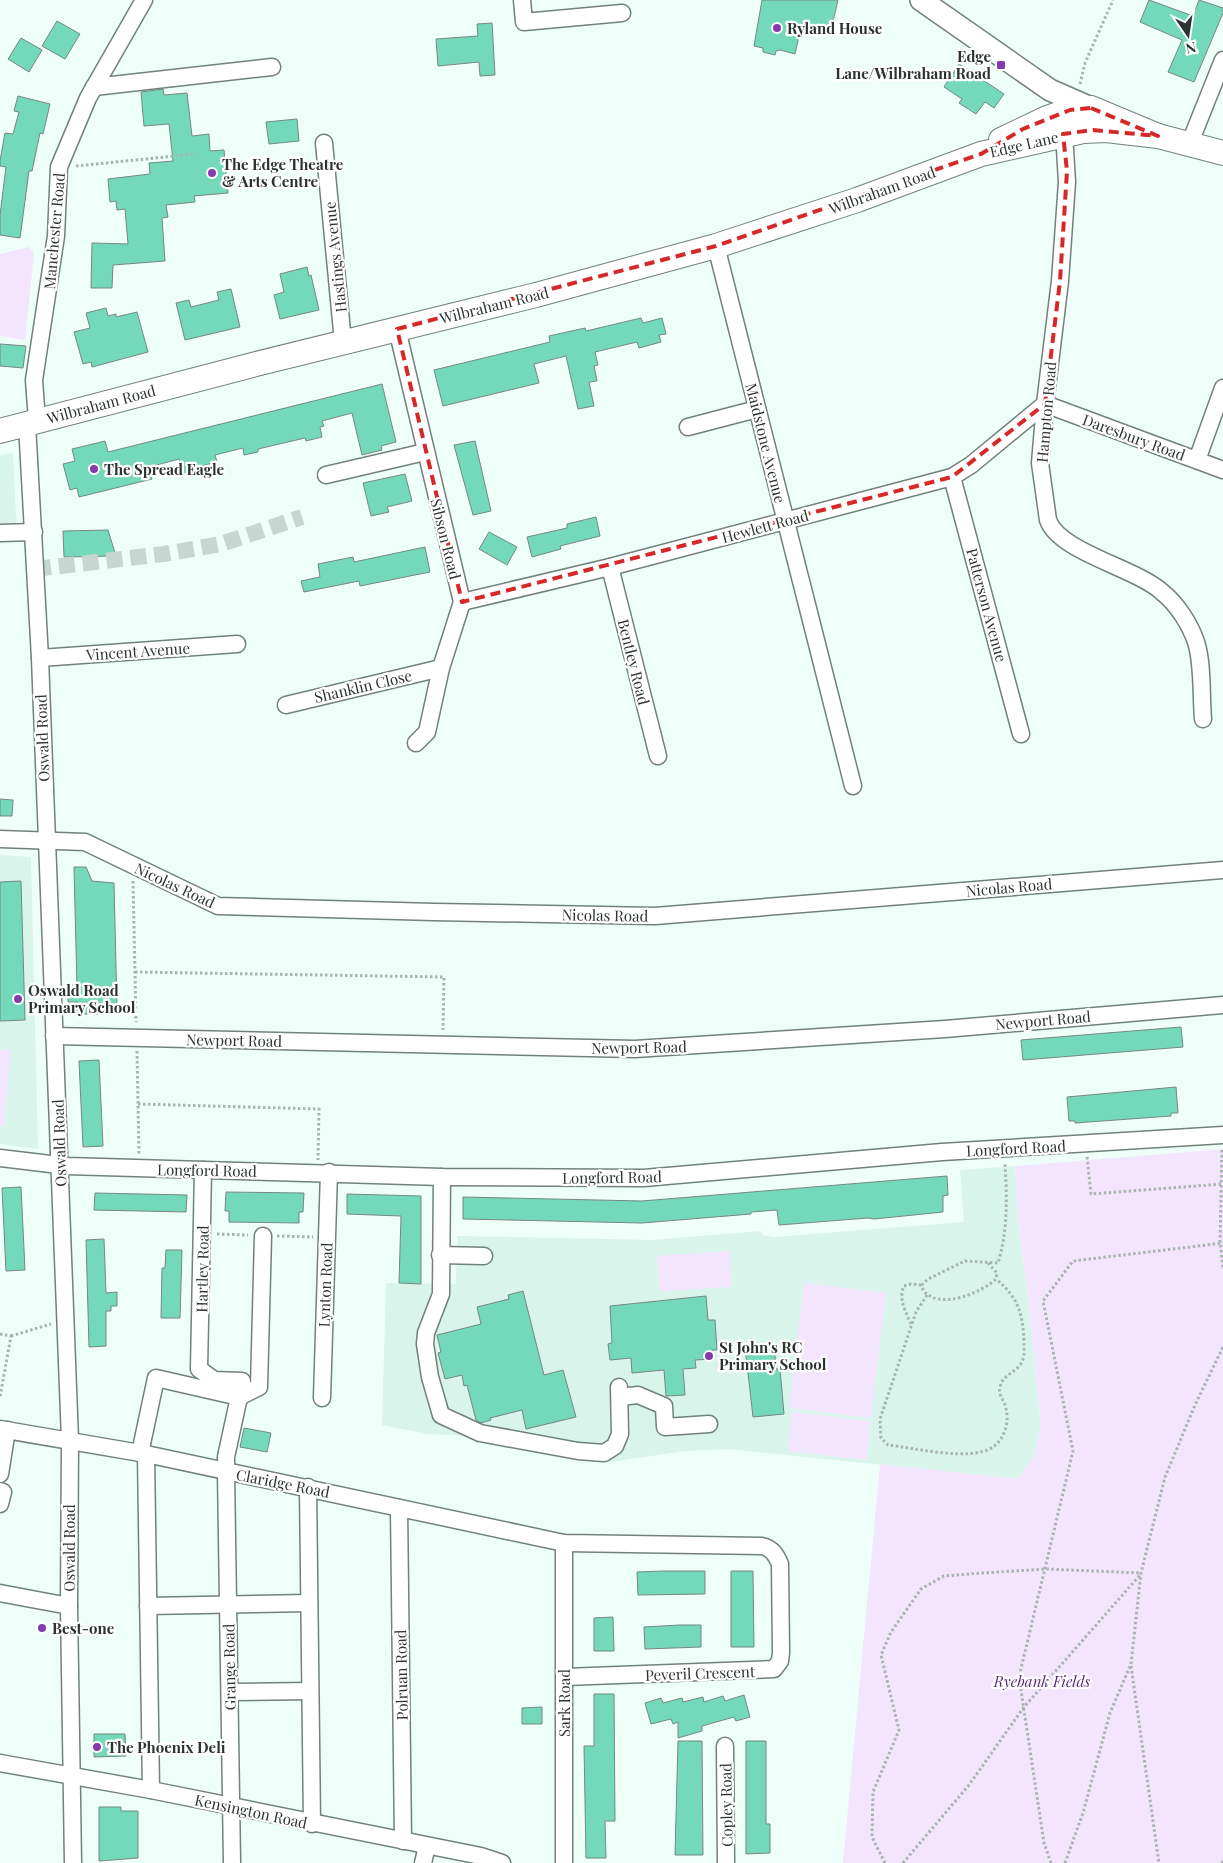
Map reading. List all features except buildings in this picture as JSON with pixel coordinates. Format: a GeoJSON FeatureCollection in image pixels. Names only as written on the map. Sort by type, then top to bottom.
{"type":"FeatureCollection","features":[{"type":"Feature","properties":{"kind":"highway","name":"Edge Lane"},"geometry":{"type":"LineString","coordinates":[[1061,124],[1070,110],[1085,99],[1158,136]]}},
{"type":"Feature","properties":{"kind":"highway","name":"Edge Lane"},"geometry":{"type":"LineString","coordinates":[[980,154],[1061,124],[1093,130],[1158,136],[1223,153]]}},
{"type":"Feature","properties":{"kind":"highway","name":"Wilbraham Road"},"geometry":{"type":"LineString","coordinates":[[0,431],[344,342],[536,295],[716,246],[857,200],[980,154]]}},
{"type":"Feature","properties":{"kind":"main road","name":"Edge Lane"},"geometry":{"type":"LineString","coordinates":[[921,0],[1050,90],[1085,99]]}},
{"type":"Feature","properties":{"kind":"street","name":"Manchester Road"},"geometry":{"type":"LineString","coordinates":[[32,422],[34,380],[56,236],[59,167],[94,87],[144,0]]}},
{"type":"Feature","properties":{"kind":"street"},"geometry":{"type":"LineString","coordinates":[[522,0],[524,22],[622,13]]}},
{"type":"Feature","properties":{"kind":"street"},"geometry":{"type":"LineString","coordinates":[[1190,145],[1223,60]]}},
{"type":"Feature","properties":{"kind":"street"},"geometry":{"type":"LineString","coordinates":[[94,87],[272,67]]}},
{"type":"Feature","properties":{"kind":"street","name":"Hampton Road"},"geometry":{"type":"LineString","coordinates":[[1050,90],[1061,124],[1067,171],[1060,281],[1040,463],[1051,528],[1076,547],[1149,582],[1171,600],[1181,613],[1196,643],[1203,719]]}},
{"type":"Feature","properties":{"kind":"street","name":"Hastings Avenue"},"geometry":{"type":"LineString","coordinates":[[324,143],[344,342]]}},
{"type":"Feature","properties":{"kind":"street","name":"Maidstone Avenue"},"geometry":{"type":"LineString","coordinates":[[716,246],[853,786]]}},
{"type":"Feature","properties":{"kind":"street","name":"Sibson Road"},"geometry":{"type":"LineString","coordinates":[[397,329],[424,452],[462,602]]}},
{"type":"Feature","properties":{"kind":"street"},"geometry":{"type":"LineString","coordinates":[[1197,460],[1223,388]]}},
{"type":"Feature","properties":{"kind":"street","name":"Daresbury Road"},"geometry":{"type":"LineString","coordinates":[[1045,404],[1223,470]]}},
{"type":"Feature","properties":{"kind":"street","name":"Hewlett Road"},"geometry":{"type":"LineString","coordinates":[[462,602],[610,567],[952,477],[971,465],[1045,404]]}},
{"type":"Feature","properties":{"kind":"street"},"geometry":{"type":"LineString","coordinates":[[688,427],[757,409]]}},
{"type":"Feature","properties":{"kind":"street","name":"Oswald Road"},"geometry":{"type":"LineString","coordinates":[[32,422],[34,532],[70,1440],[69,1606],[72,1863]]}},
{"type":"Feature","properties":{"kind":"street"},"geometry":{"type":"LineString","coordinates":[[326,475],[424,452]]}},
{"type":"Feature","properties":{"kind":"street","name":"Patterson Avenue"},"geometry":{"type":"LineString","coordinates":[[952,477],[1021,734]]}},
{"type":"Feature","properties":{"kind":"street"},"geometry":{"type":"LineString","coordinates":[[0,533],[34,532]]}},
{"type":"Feature","properties":{"kind":"street","name":"Bentley Road"},"geometry":{"type":"LineString","coordinates":[[610,567],[658,756]]}},
{"type":"Feature","properties":{"kind":"street"},"geometry":{"type":"LineString","coordinates":[[416,743],[427,732],[441,668],[462,602]]}},
{"type":"Feature","properties":{"kind":"street","name":"Vincent Avenue"},"geometry":{"type":"LineString","coordinates":[[40,658],[237,644]]}},
{"type":"Feature","properties":{"kind":"street","name":"Shanklin Close"},"geometry":{"type":"LineString","coordinates":[[286,705],[441,668]]}},
{"type":"Feature","properties":{"kind":"street","name":"Nicolas Road"},"geometry":{"type":"LineString","coordinates":[[0,838],[85,842],[218,906],[434,912],[655,916],[1223,870]]}},
{"type":"Feature","properties":{"kind":"street","name":"Newport Road"},"geometry":{"type":"LineString","coordinates":[[54,1036],[635,1049],[945,1029],[1223,1005]]}},
{"type":"Feature","properties":{"kind":"street","name":"Longford Road"},"geometry":{"type":"LineString","coordinates":[[0,1158],[60,1165],[203,1170],[323,1172],[442,1177],[644,1178],[1005,1148],[1221,1136]]}},
{"type":"Feature","properties":{"kind":"street","name":"Hartley Road"},"geometry":{"type":"LineString","coordinates":[[203,1170],[199,1369],[214,1380],[242,1381],[239,1397]]}},
{"type":"Feature","properties":{"kind":"street","name":"Lynton Road"},"geometry":{"type":"LineString","coordinates":[[322,1398],[323,1172]]}},
{"type":"Feature","properties":{"kind":"street"},"geometry":{"type":"LineString","coordinates":[[442,1177],[441,1288],[439,1302],[426,1333],[425,1344],[430,1377],[440,1415],[480,1433],[578,1451],[604,1453],[615,1446],[620,1434],[620,1392],[638,1395],[664,1406],[665,1427],[709,1424]]}},
{"type":"Feature","properties":{"kind":"street"},"geometry":{"type":"LineString","coordinates":[[151,1790],[143,1453],[156,1378],[239,1397],[259,1387],[263,1236]]}},
{"type":"Feature","properties":{"kind":"street"},"geometry":{"type":"LineString","coordinates":[[440,1255],[484,1256]]}},
{"type":"Feature","properties":{"kind":"street","name":"Grange Road"},"geometry":{"type":"LineString","coordinates":[[232,1863],[226,1457],[239,1397]]}},
{"type":"Feature","properties":{"kind":"street"},"geometry":{"type":"LineString","coordinates":[[0,1474],[4,1429]]}},
{"type":"Feature","properties":{"kind":"street","name":"Claridge Road"},"geometry":{"type":"LineString","coordinates":[[4,1429],[143,1453],[564,1543]]}},
{"type":"Feature","properties":{"kind":"street"},"geometry":{"type":"LineString","coordinates":[[308,1488],[312,1824]]}},
{"type":"Feature","properties":{"kind":"street"},"geometry":{"type":"LineString","coordinates":[[0,1491],[3,1492],[0,1504]]}},
{"type":"Feature","properties":{"kind":"street","name":"Polruan Road"},"geometry":{"type":"LineString","coordinates":[[399,1508],[403,1841]]}},
{"type":"Feature","properties":{"kind":"street","name":"Sark Road"},"geometry":{"type":"LineString","coordinates":[[564,1543],[564,1863]]}},
{"type":"Feature","properties":{"kind":"street","name":"Peveril Crescent"},"geometry":{"type":"LineString","coordinates":[[564,1543],[768,1548],[777,1557],[780,1564],[781,1653],[778,1665],[767,1670],[565,1677]]}},
{"type":"Feature","properties":{"kind":"street"},"geometry":{"type":"LineString","coordinates":[[0,1593],[69,1606]]}},
{"type":"Feature","properties":{"kind":"street"},"geometry":{"type":"LineString","coordinates":[[148,1606],[309,1603]]}},
{"type":"Feature","properties":{"kind":"street"},"geometry":{"type":"LineString","coordinates":[[230,1692],[310,1691]]}},
{"type":"Feature","properties":{"kind":"street","name":"Copley Road"},"geometry":{"type":"LineString","coordinates":[[725,1746],[726,1863]]}},
{"type":"Feature","properties":{"kind":"street","name":"Kensington Road"},"geometry":{"type":"LineString","coordinates":[[0,1763],[151,1790],[312,1824],[481,1856],[502,1863]]}},
{"type":"Feature","properties":{"kind":"street"},"geometry":{"type":"LineString","coordinates":[[423,1863],[426,1846]]}},
{"type":"Feature","properties":{"kind":"path"},"geometry":{"type":"LineString","coordinates":[[1085,99],[1085,63],[1113,0]]}},
{"type":"Feature","properties":{"kind":"path"},"geometry":{"type":"LineString","coordinates":[[59,167],[194,154]]}},
{"type":"Feature","properties":{"kind":"path"},"geometry":{"type":"LineString","coordinates":[[134,887],[136,1021]]}},
{"type":"Feature","properties":{"kind":"path"},"geometry":{"type":"LineString","coordinates":[[135,972],[444,977],[443,1045]]}},
{"type":"Feature","properties":{"kind":"path"},"geometry":{"type":"LineString","coordinates":[[137,1056],[139,1150]]}},
{"type":"Feature","properties":{"kind":"path"},"geometry":{"type":"LineString","coordinates":[[138,1104],[319,1109],[323,1172]]}},
{"type":"Feature","properties":{"kind":"path"},"geometry":{"type":"LineString","coordinates":[[1221,1136],[1223,1157],[1223,1269]]}},
{"type":"Feature","properties":{"kind":"path"},"geometry":{"type":"LineString","coordinates":[[1085,1144],[1091,1194],[1222,1184]]}},
{"type":"Feature","properties":{"kind":"path"},"geometry":{"type":"LineString","coordinates":[[922,1285],[928,1279],[965,1261],[981,1260],[998,1263],[1003,1247],[1006,1190],[1005,1148]]}},
{"type":"Feature","properties":{"kind":"path"},"geometry":{"type":"LineString","coordinates":[[1050,1863],[1044,1842],[1019,1677],[1046,1569],[1072,1451],[1043,1301],[1073,1261],[1222,1243]]}},
{"type":"Feature","properties":{"kind":"path"},"geometry":{"type":"LineString","coordinates":[[922,1285],[927,1296],[934,1299],[955,1299],[991,1284],[996,1279],[997,1273],[988,1262]]}},
{"type":"Feature","properties":{"kind":"path"},"geometry":{"type":"LineString","coordinates":[[927,1296],[919,1306],[912,1324],[880,1419],[880,1433],[884,1442],[888,1445],[968,1454],[985,1451],[994,1446],[1006,1427],[1006,1409],[1000,1387],[1002,1380],[1021,1365],[1024,1350],[1022,1312],[1010,1293],[996,1279]]}},
{"type":"Feature","properties":{"kind":"path"},"geometry":{"type":"LineString","coordinates":[[912,1324],[905,1309],[901,1292],[904,1286],[911,1284],[922,1285]]}},
{"type":"Feature","properties":{"kind":"path"},"geometry":{"type":"LineString","coordinates":[[0,1334],[11,1336],[66,1319]]}},
{"type":"Feature","properties":{"kind":"path"},"geometry":{"type":"LineString","coordinates":[[0,1397],[11,1336]]}},
{"type":"Feature","properties":{"kind":"path"},"geometry":{"type":"LineString","coordinates":[[1159,1863],[1131,1664],[1141,1573],[1165,1477],[1195,1405],[1223,1347]]}},
{"type":"Feature","properties":{"kind":"path"},"geometry":{"type":"LineString","coordinates":[[885,1863],[872,1837],[873,1792],[899,1730],[881,1655],[891,1632],[921,1588],[944,1576],[1046,1569],[1141,1573]]}},
{"type":"Feature","properties":{"kind":"path"},"geometry":{"type":"LineString","coordinates":[[903,1863],[964,1792],[1024,1707],[1141,1573]]}},
{"type":"Feature","properties":{"kind":"path"},"geometry":{"type":"LineString","coordinates":[[1065,1863],[1083,1813],[1110,1714],[1131,1664]]}},
{"type":"Feature","properties":{"kind":"highlighted area"},"geometry":{"type":"Polygon","coordinates":[[[1091,108],[1158,136],[1093,130],[1063,134],[1067,171],[1060,281],[1045,404],[952,477],[462,602],[397,329],[716,246],[981,154],[1023,129],[1070,110],[1091,108]]]}},
{"type":"Feature","properties":{"kind":"shaded area"},"geometry":{"type":"Polygon","coordinates":[[[13,453],[17,536],[0,538],[0,455],[13,453]]]}},
{"type":"Feature","properties":{"kind":"shaded area","name":"Oswald Road Primary School"},"geometry":{"type":"Polygon","coordinates":[[[0,855],[31,857],[38,1149],[0,1144],[0,855]]]}},
{"type":"Feature","properties":{"kind":"shaded area","name":"St John's RC Primary School"},"geometry":{"type":"Polygon","coordinates":[[[1015,1166],[1018,1220],[1041,1426],[1034,1456],[1018,1479],[729,1449],[685,1451],[611,1462],[468,1436],[428,1434],[382,1425],[386,1283],[456,1284],[457,1236],[653,1240],[761,1231],[762,1235],[774,1237],[964,1222],[960,1170],[1015,1166]]]}},
{"type":"Feature","properties":{"kind":"green space"},"geometry":{"type":"Polygon","coordinates":[[[29,247],[34,254],[25,340],[0,336],[0,254],[29,247]]]}},
{"type":"Feature","properties":{"kind":"green space"},"geometry":{"type":"Polygon","coordinates":[[[0,1050],[11,1050],[4,1126],[0,1126],[0,1050]]]}},
{"type":"Feature","properties":{"kind":"green space","name":"Ryebank Fields"},"geometry":{"type":"Polygon","coordinates":[[[1223,1149],[1223,1863],[843,1863],[880,1464],[1018,1479],[1034,1455],[1041,1426],[1018,1220],[1015,1166],[1223,1149]]]}},
{"type":"Feature","properties":{"kind":"green space"},"geometry":{"type":"Polygon","coordinates":[[[729,1251],[732,1287],[660,1291],[657,1256],[729,1251]]]}},
{"type":"Feature","properties":{"kind":"green space"},"geometry":{"type":"Polygon","coordinates":[[[804,1283],[886,1293],[871,1418],[789,1408],[804,1283]]]}},
{"type":"Feature","properties":{"kind":"green space"},"geometry":{"type":"Polygon","coordinates":[[[792,1412],[871,1421],[866,1460],[788,1451],[792,1412]]]}},
{"type":"Feature","properties":{"kind":"tunnel"},"geometry":{"type":"LineString","coordinates":[[35,569],[164,554],[221,544],[302,517]]}},
{"type":"Feature","properties":{"kind":"place","name":"Ryland House"},"geometry":{"type":"Point","coordinates":[777,28]}},
{"type":"Feature","properties":{"kind":"place","name":"Edge Lane/Wilbraham Road"},"geometry":{"type":"Point","coordinates":[1001,65]}},
{"type":"Feature","properties":{"kind":"place","name":"The Edge Theatre & Arts Centre"},"geometry":{"type":"Point","coordinates":[212,173]}},
{"type":"Feature","properties":{"kind":"place","name":"The Spread Eagle"},"geometry":{"type":"Point","coordinates":[94,469]}},
{"type":"Feature","properties":{"kind":"place","name":"Oswald Road Primary School"},"geometry":{"type":"Point","coordinates":[18,999]}},
{"type":"Feature","properties":{"kind":"place","name":"St John's RC Primary School"},"geometry":{"type":"Point","coordinates":[709,1356]}},
{"type":"Feature","properties":{"kind":"place","name":"Best-one"},"geometry":{"type":"Point","coordinates":[42,1628]}},
{"type":"Feature","properties":{"kind":"place","name":"The Phoenix Deli"},"geometry":{"type":"Point","coordinates":[97,1747]}}]}
